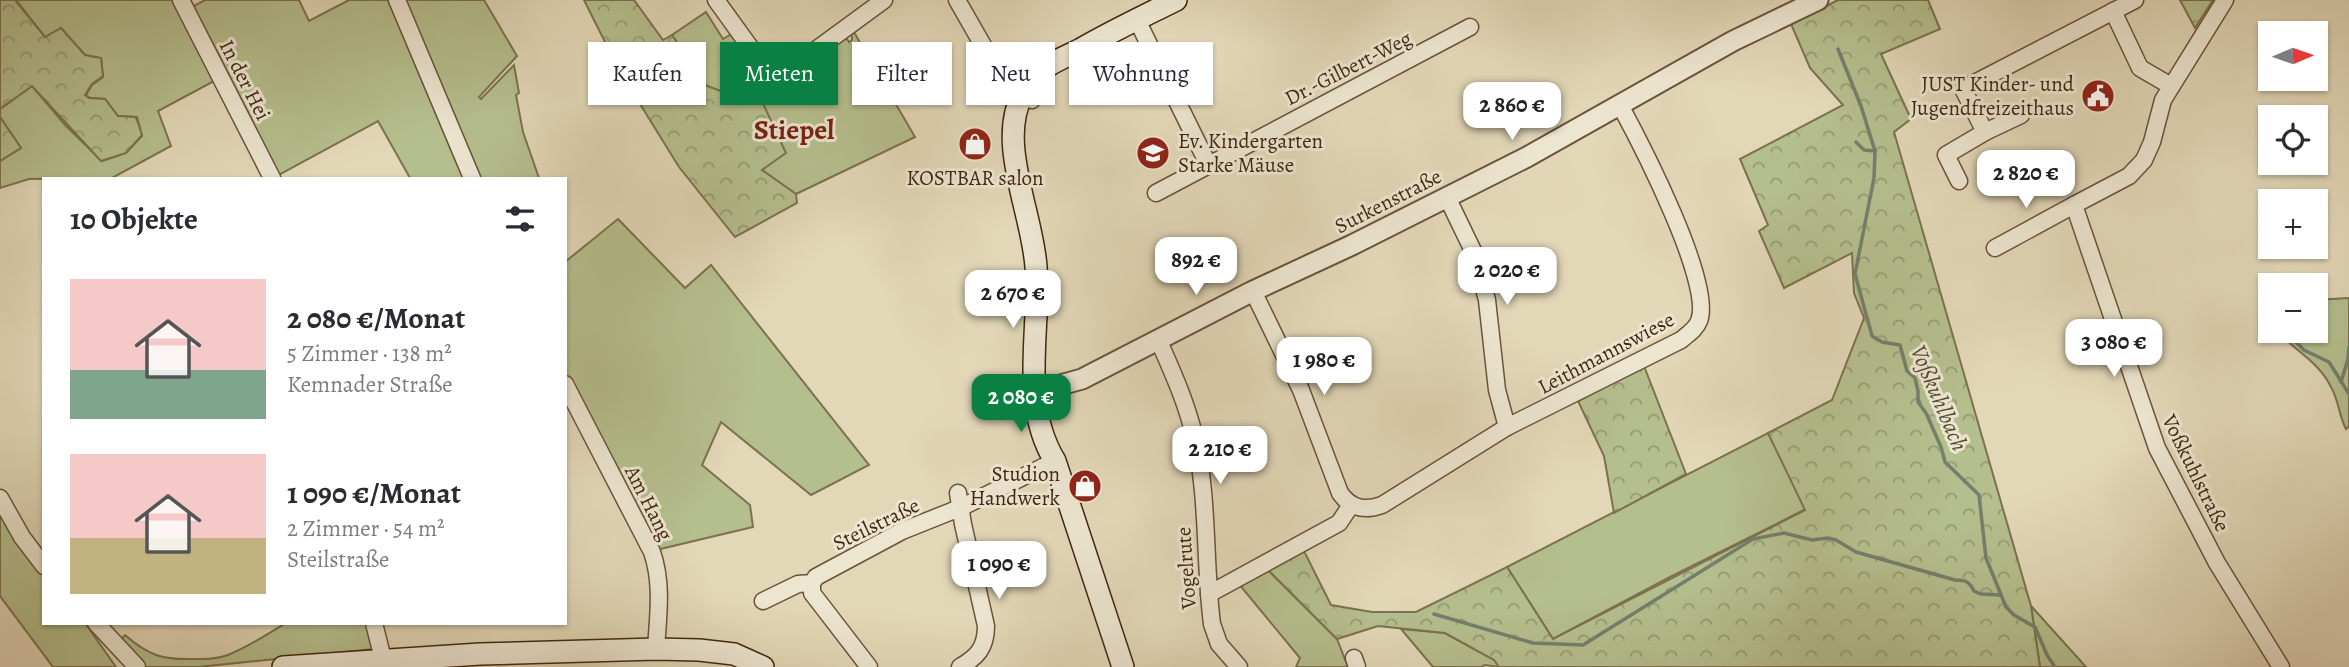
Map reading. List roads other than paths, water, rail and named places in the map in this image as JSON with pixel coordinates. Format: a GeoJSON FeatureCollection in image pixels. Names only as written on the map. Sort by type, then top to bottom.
{"type":"FeatureCollection","features":[{"type":"Feature","properties":{"kind":"main road"},"geometry":{"type":"LineString","coordinates":[[1055,64],[1176,0]]}},
{"type":"Feature","properties":{"kind":"main road"},"geometry":{"type":"LineString","coordinates":[[1022,105],[1016,113],[1013,146],[1038,241],[1033,344],[1043,433],[1055,461],[1123,667]]}},
{"type":"Feature","properties":{"kind":"main road"},"geometry":{"type":"LineString","coordinates":[[283,667],[480,654],[656,649],[734,654],[762,667]]}},
{"type":"Feature","properties":{"kind":"street","name":"In der Hei"},"geometry":{"type":"LineString","coordinates":[[181,0],[271,177]]}},
{"type":"Feature","properties":{"kind":"street"},"geometry":{"type":"LineString","coordinates":[[397,0],[472,177]]}},
{"type":"Feature","properties":{"kind":"street"},"geometry":{"type":"LineString","coordinates":[[716,0],[768,72],[774,76],[783,74],[884,0]]}},
{"type":"Feature","properties":{"kind":"street"},"geometry":{"type":"LineString","coordinates":[[957,0],[981,42]]}},
{"type":"Feature","properties":{"kind":"street","name":"Surkenstraße"},"geometry":{"type":"LineString","coordinates":[[1040,390],[1082,379],[1253,291],[1352,245],[1527,157],[1733,41],[1818,0]]}},
{"type":"Feature","properties":{"kind":"street"},"geometry":{"type":"LineString","coordinates":[[1985,132],[1963,89],[2135,0]]}},
{"type":"Feature","properties":{"kind":"street"},"geometry":{"type":"LineString","coordinates":[[1995,248],[2129,176],[2144,160],[2152,142],[2163,100],[2225,0]]}},
{"type":"Feature","properties":{"kind":"street"},"geometry":{"type":"LineString","coordinates":[[2113,11],[2140,68],[2171,86]]}},
{"type":"Feature","properties":{"kind":"street"},"geometry":{"type":"LineString","coordinates":[[1137,20],[1208,164]]}},
{"type":"Feature","properties":{"kind":"street","name":"Dr.-Gilbert-Weg"},"geometry":{"type":"LineString","coordinates":[[1156,193],[1202,170],[1208,164],[1435,52],[1470,27]]}},
{"type":"Feature","properties":{"kind":"street","name":"Leithmannswiese"},"geometry":{"type":"LineString","coordinates":[[1351,505],[1362,509],[1382,505],[1507,427],[1681,340],[1699,321],[1702,308],[1700,292],[1682,236],[1656,175],[1620,105]]}},
{"type":"Feature","properties":{"kind":"street"},"geometry":{"type":"LineString","coordinates":[[1959,181],[1945,155],[2021,115]]}},
{"type":"Feature","properties":{"kind":"street"},"geometry":{"type":"LineString","coordinates":[[1447,197],[1475,256],[1487,300],[1497,390],[1507,427]]}},
{"type":"Feature","properties":{"kind":"street","name":"Voßkuhlstraße"},"geometry":{"type":"LineString","coordinates":[[2074,205],[2157,448],[2217,562],[2281,667]]}},
{"type":"Feature","properties":{"kind":"street"},"geometry":{"type":"LineString","coordinates":[[1209,594],[1339,523],[1351,505],[1340,493],[1301,390],[1253,291]]}},
{"type":"Feature","properties":{"kind":"street","name":"Vogelrute"},"geometry":{"type":"LineString","coordinates":[[1158,339],[1184,400],[1195,437],[1202,485],[1212,624],[1219,644],[1240,667]]}},
{"type":"Feature","properties":{"kind":"street","name":"Am Hang"},"geometry":{"type":"LineString","coordinates":[[567,388],[658,568],[660,591],[656,649]]}},
{"type":"Feature","properties":{"kind":"street","name":"Steilstraße"},"geometry":{"type":"LineString","coordinates":[[763,601],[799,584],[812,583],[816,577],[960,500],[1055,461]]}},
{"type":"Feature","properties":{"kind":"street"},"geometry":{"type":"LineString","coordinates":[[0,498],[22,537],[42,563]]}},
{"type":"Feature","properties":{"kind":"street"},"geometry":{"type":"LineString","coordinates":[[960,500],[986,626],[986,639],[975,658],[960,667]]}},
{"type":"Feature","properties":{"kind":"street"},"geometry":{"type":"LineString","coordinates":[[812,583],[812,593],[869,667]]}},
{"type":"Feature","properties":{"kind":"street"},"geometry":{"type":"LineString","coordinates":[[98,625],[137,667]]}},
{"type":"Feature","properties":{"kind":"street"},"geometry":{"type":"LineString","coordinates":[[374,625],[383,659]]}},
{"type":"Feature","properties":{"kind":"waterway","name":"Voßkuhlbach"},"geometry":{"type":"LineString","coordinates":[[1838,49],[1861,106],[1875,151],[1874,178],[1855,274],[1872,336],[1882,342],[1900,345],[1907,371],[1915,378],[1918,402],[1926,413],[1945,462],[1979,495],[1986,558],[2006,607],[2035,627],[2055,667]]}},
{"type":"Feature","properties":{"kind":"waterway"},"geometry":{"type":"LineString","coordinates":[[1856,142],[1864,150],[1875,151]]}},
{"type":"Feature","properties":{"kind":"waterway"},"geometry":{"type":"LineString","coordinates":[[2297,343],[2304,350],[2329,362],[2349,394]]}},
{"type":"Feature","properties":{"kind":"waterway"},"geometry":{"type":"LineString","coordinates":[[2341,382],[2349,347]]}},
{"type":"Feature","properties":{"kind":"waterway"},"geometry":{"type":"LineString","coordinates":[[1434,614],[1533,643],[1583,645],[1753,539],[1784,533],[1812,540],[1836,540],[1856,552],[1964,581],[1981,594],[2000,595]]}},
{"type":"Feature","properties":{"kind":"place","name":"JUST Kinder- und Jugendfreizeithaus"},"geometry":{"type":"Point","coordinates":[2098,96]}},
{"type":"Feature","properties":{"kind":"place","name":"KOSTBAR salon"},"geometry":{"type":"Point","coordinates":[975,144]}},
{"type":"Feature","properties":{"kind":"place","name":"Ev. Kindergarten Starke Mäuse"},"geometry":{"type":"Point","coordinates":[1153,153]}},
{"type":"Feature","properties":{"kind":"place","name":"Studion Handwerk"},"geometry":{"type":"Point","coordinates":[1085,486]}},
{"type":"Feature","properties":{"kind":"district","name":"Stiepel"},"geometry":{"type":"Point","coordinates":[794,130]}}]}
